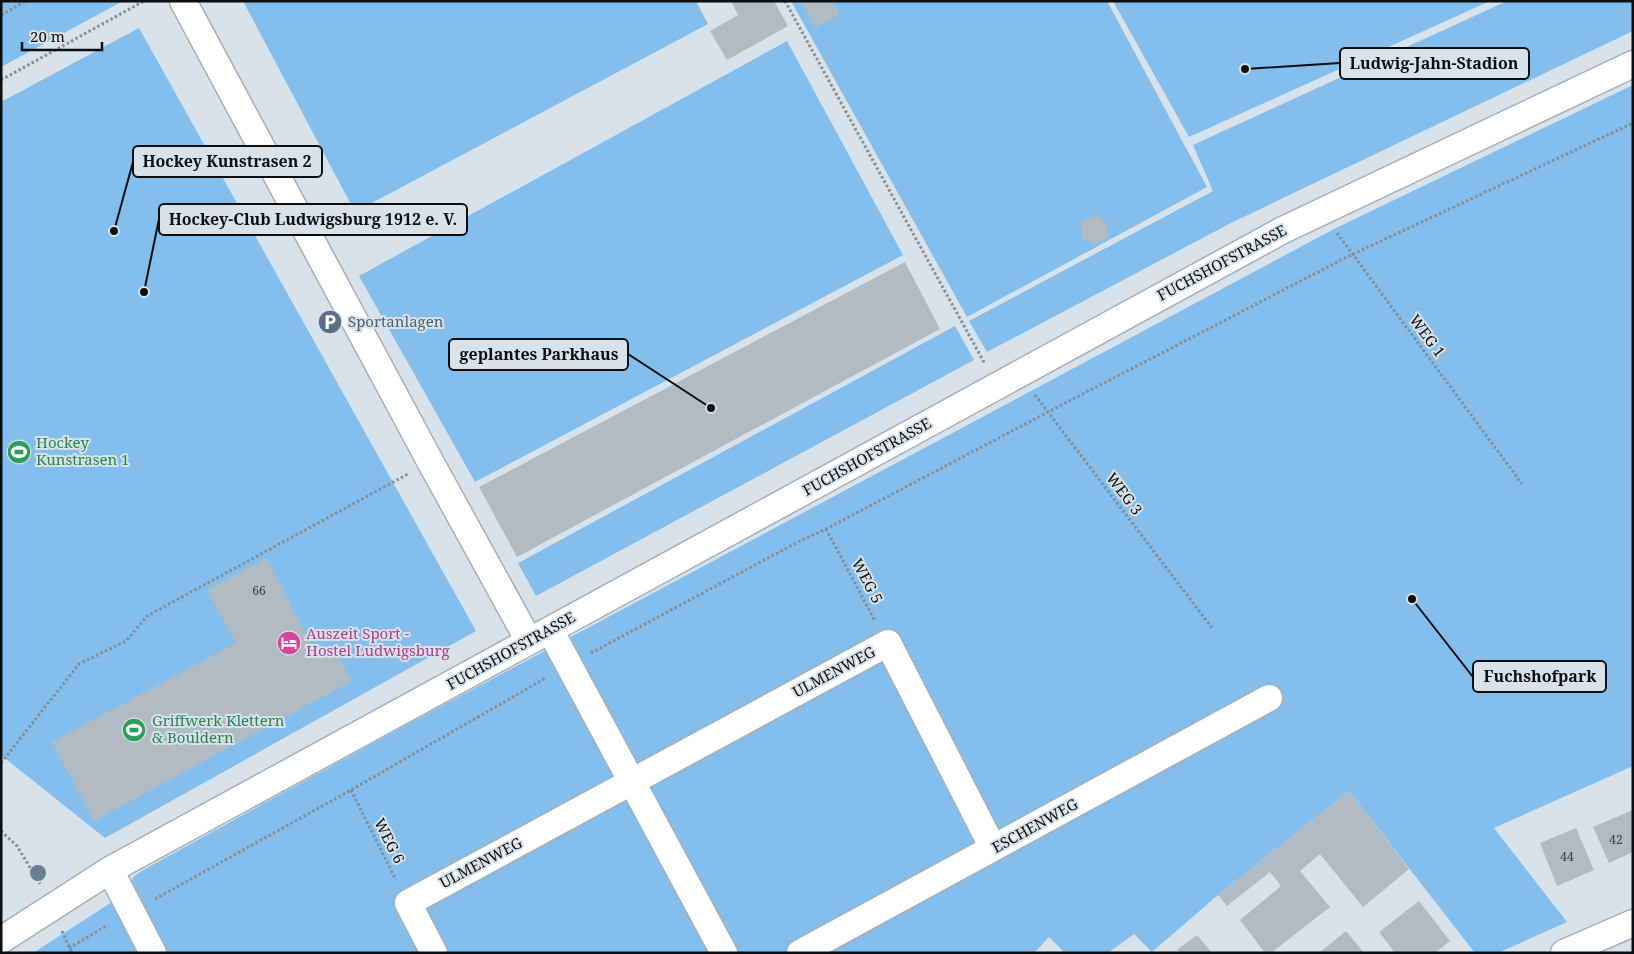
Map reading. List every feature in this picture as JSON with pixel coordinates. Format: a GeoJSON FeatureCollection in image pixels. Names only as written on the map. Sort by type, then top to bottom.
{"type":"FeatureCollection","features":[{"type":"Feature","properties":{"kind":"street"},"geometry":{"type":"LineString","coordinates":[[182,1],[431,463],[540,636],[569,665],[724,953]]}},
{"type":"Feature","properties":{"kind":"street","name":"FUCHSHOFSTRASSE"},"geometry":{"type":"LineString","coordinates":[[1,940],[110,870],[1283,230],[1633,64]]}},
{"type":"Feature","properties":{"kind":"street","name":"ULMENWEG"},"geometry":{"type":"LineString","coordinates":[[408,902],[888,643],[993,848]]}},
{"type":"Feature","properties":{"kind":"street","name":"ESCHENWEG"},"geometry":{"type":"LineString","coordinates":[[800,953],[1269,698]]}},
{"type":"Feature","properties":{"kind":"street"},"geometry":{"type":"LineString","coordinates":[[110,870],[153,953]]}},
{"type":"Feature","properties":{"kind":"street"},"geometry":{"type":"LineString","coordinates":[[408,902],[434,953]]}},
{"type":"Feature","properties":{"kind":"street"},"geometry":{"type":"LineString","coordinates":[[1564,953],[1633,923]]}},
{"type":"Feature","properties":{"kind":"path"},"geometry":{"type":"LineString","coordinates":[[1,15],[26,1]]}},
{"type":"Feature","properties":{"kind":"path"},"geometry":{"type":"LineString","coordinates":[[1,80],[144,1]]}},
{"type":"Feature","properties":{"kind":"path","name":"WEG 3"},"geometry":{"type":"LineString","coordinates":[[785,1],[1008,380],[1048,412],[1212,628]]}},
{"type":"Feature","properties":{"kind":"path"},"geometry":{"type":"LineString","coordinates":[[68,948],[351,790],[473,718],[796,543],[1353,254],[1633,123]]}},
{"type":"Feature","properties":{"kind":"path","name":"WEG 1"},"geometry":{"type":"LineString","coordinates":[[1321,212],[1522,484]]}},
{"type":"Feature","properties":{"kind":"path"},"geometry":{"type":"LineString","coordinates":[[1,763],[79,664],[126,641],[147,616],[393,482]]}},
{"type":"Feature","properties":{"kind":"path","name":"WEG 5"},"geometry":{"type":"LineString","coordinates":[[826,529],[888,643]]}},
{"type":"Feature","properties":{"kind":"path","name":"WEG 6"},"geometry":{"type":"LineString","coordinates":[[351,790],[408,902]]}},
{"type":"Feature","properties":{"kind":"path"},"geometry":{"type":"LineString","coordinates":[[1,831],[17,846],[53,906]]}},
{"type":"Feature","properties":{"kind":"shaded area"},"geometry":{"type":"Polygon","coordinates":[[[1,1],[123,1],[1,67],[1,1]]]}},
{"type":"Feature","properties":{"kind":"shaded area"},"geometry":{"type":"Polygon","coordinates":[[[243,1],[696,1],[708,24],[355,212],[243,1]]]}},
{"type":"Feature","properties":{"kind":"shaded area"},"geometry":{"type":"Polygon","coordinates":[[[791,1],[1107,1],[1207,187],[967,317],[791,1]]]}},
{"type":"Feature","properties":{"kind":"shaded area"},"geometry":{"type":"Polygon","coordinates":[[[1113,1],[1490,1],[1189,137],[1113,1]]]}},
{"type":"Feature","properties":{"kind":"shaded area"},"geometry":{"type":"Polygon","coordinates":[[[1507,1],[1633,1],[1633,31],[1231,223],[987,352],[969,321],[1213,191],[1193,145],[1507,1]]]}},
{"type":"Feature","properties":{"kind":"shaded area"},"geometry":{"type":"Polygon","coordinates":[[[139,28],[476,631],[105,838],[1,755],[1,102],[139,28]]]}},
{"type":"Feature","properties":{"kind":"shaded area"},"geometry":{"type":"Polygon","coordinates":[[[787,41],[903,255],[475,482],[359,276],[787,41]]]}},
{"type":"Feature","properties":{"kind":"shaded area"},"geometry":{"type":"Polygon","coordinates":[[[1633,85],[1633,766],[1494,828],[1567,922],[1498,953],[1475,953],[1349,791],[1218,895],[1152,952],[1134,934],[1108,953],[1065,953],[1049,937],[1034,953],[153,953],[131,886],[133,877],[145,869],[406,725],[1334,229],[1633,85]]]}},
{"type":"Feature","properties":{"kind":"shaded area"},"geometry":{"type":"Polygon","coordinates":[[[955,326],[974,360],[536,596],[518,563],[955,326]]]}},
{"type":"Feature","properties":{"kind":"shaded area"},"geometry":{"type":"Polygon","coordinates":[[[112,902],[137,953],[33,953],[112,902]]]}},
{"type":"Feature","properties":{"kind":"building"},"geometry":{"type":"Polygon","coordinates":[[[731,1],[774,1],[788,26],[727,60],[710,31],[738,15],[731,1]]]}},
{"type":"Feature","properties":{"kind":"building"},"geometry":{"type":"Polygon","coordinates":[[[801,1],[832,1],[839,15],[815,28],[801,1]]]}},
{"type":"Feature","properties":{"kind":"building"},"geometry":{"type":"Polygon","coordinates":[[[1095,215],[1106,222],[1108,238],[1093,245],[1082,237],[1081,223],[1095,215]]]}},
{"type":"Feature","properties":{"kind":"building"},"geometry":{"type":"Polygon","coordinates":[[[905,262],[940,329],[517,557],[479,487],[905,262]]]}},
{"type":"Feature","properties":{"kind":"building"},"geometry":{"type":"Polygon","coordinates":[[[266,558],[317,655],[333,647],[352,681],[94,821],[52,742],[236,643],[207,590],[266,558]]]}},
{"type":"Feature","properties":{"kind":"building"},"geometry":{"type":"Polygon","coordinates":[[[1349,791],[1409,869],[1363,907],[1320,854],[1300,871],[1330,907],[1271,953],[1265,953],[1240,920],[1281,886],[1270,872],[1227,906],[1218,895],[1349,791]]]}},
{"type":"Feature","properties":{"kind":"building"},"geometry":{"type":"Polygon","coordinates":[[[1633,810],[1633,852],[1609,863],[1593,827],[1633,810]]]}},
{"type":"Feature","properties":{"kind":"building"},"geometry":{"type":"Polygon","coordinates":[[[1576,828],[1594,870],[1557,886],[1540,843],[1576,828]]]}},
{"type":"Feature","properties":{"kind":"building"},"geometry":{"type":"Polygon","coordinates":[[[1419,901],[1450,941],[1435,953],[1395,953],[1379,932],[1419,901]]]}},
{"type":"Feature","properties":{"kind":"building"},"geometry":{"type":"Polygon","coordinates":[[[1346,931],[1364,953],[1319,953],[1346,931]]]}},
{"type":"Feature","properties":{"kind":"building"},"geometry":{"type":"Polygon","coordinates":[[[1197,935],[1212,953],[1180,953],[1177,950],[1197,935]]]}},
{"type":"Feature","properties":{"kind":"place","name":"Ludwig-Jahn-Stadion"},"geometry":{"type":"Point","coordinates":[1245,69]}},
{"type":"Feature","properties":{"kind":"place","name":"Hockey Kunstrasen 2"},"geometry":{"type":"Point","coordinates":[114,231]}},
{"type":"Feature","properties":{"kind":"place","name":"Hockey-Club Ludwigsburg 1912 e. V."},"geometry":{"type":"Point","coordinates":[144,292]}},
{"type":"Feature","properties":{"kind":"place","name":"Sportanlagen"},"geometry":{"type":"Point","coordinates":[330,322]}},
{"type":"Feature","properties":{"kind":"place","name":"geplantes Parkhaus"},"geometry":{"type":"Point","coordinates":[711,408]}},
{"type":"Feature","properties":{"kind":"place","name":"Hockey Kunstrasen 1"},"geometry":{"type":"Point","coordinates":[19,452]}},
{"type":"Feature","properties":{"kind":"place","name":"Fuchshofpark"},"geometry":{"type":"Point","coordinates":[1412,599]}},
{"type":"Feature","properties":{"kind":"place","name":"Auszeit Sport - Hostel Ludwigsburg"},"geometry":{"type":"Point","coordinates":[289,643]}},
{"type":"Feature","properties":{"kind":"place","name":"Griffwerk Klettern & Bouldern"},"geometry":{"type":"Point","coordinates":[134,730]}}]}
